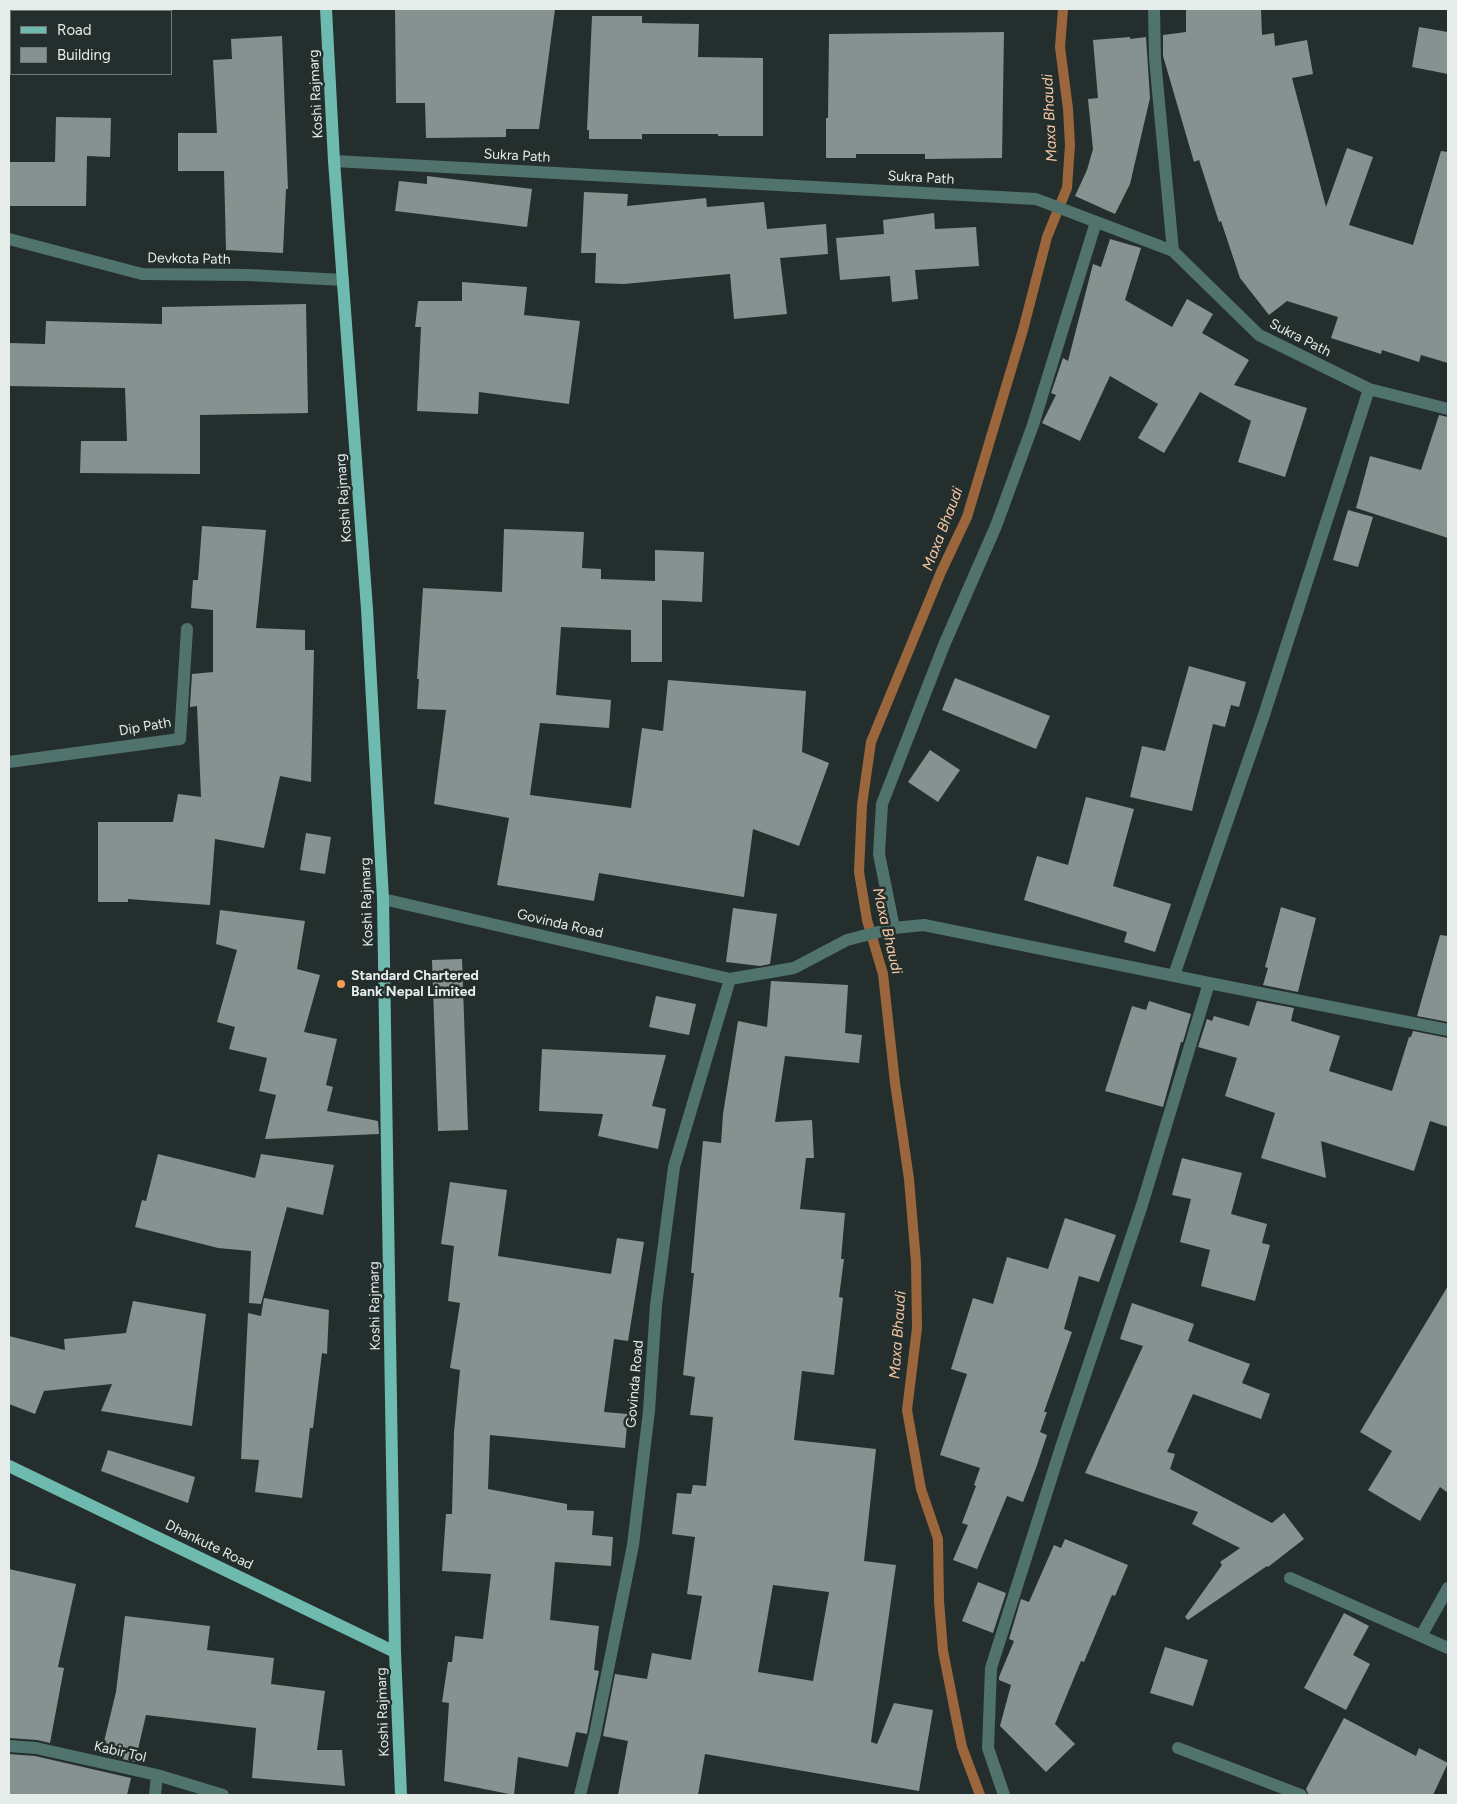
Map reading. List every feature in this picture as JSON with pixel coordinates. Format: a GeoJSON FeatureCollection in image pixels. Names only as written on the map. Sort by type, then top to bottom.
{"type":"FeatureCollection","features":[{"type":"Feature","properties":{"kind":"main road","name":"Koshi Rajmarg"},"geometry":{"type":"LineString","coordinates":[[326,9],[334,161],[367,609],[383,899],[396,1652],[401,1795]]}},
{"type":"Feature","properties":{"kind":"main road","name":"Dhankute Road"},"geometry":{"type":"LineString","coordinates":[[9,1466],[396,1652]]}},
{"type":"Feature","properties":{"kind":"street"},"geometry":{"type":"LineString","coordinates":[[1154,9],[1155,59],[1173,251]]}},
{"type":"Feature","properties":{"kind":"street","name":"Sukra Path"},"geometry":{"type":"LineString","coordinates":[[334,161],[1036,199],[1173,251],[1259,335],[1369,389],[1448,408]]}},
{"type":"Feature","properties":{"kind":"street"},"geometry":{"type":"LineString","coordinates":[[894,928],[879,854],[882,804],[944,644],[996,526],[1030,434],[1091,220]]}},
{"type":"Feature","properties":{"kind":"street","name":"Devkota Path"},"geometry":{"type":"LineString","coordinates":[[9,239],[142,274],[250,275],[343,280]]}},
{"type":"Feature","properties":{"kind":"street"},"geometry":{"type":"LineString","coordinates":[[1174,975],[1264,715],[1369,389]]}},
{"type":"Feature","properties":{"kind":"street","name":"Dip Path"},"geometry":{"type":"LineString","coordinates":[[9,762],[180,739],[186,629]]}},
{"type":"Feature","properties":{"kind":"street","name":"Govinda Road"},"geometry":{"type":"LineString","coordinates":[[383,899],[730,979],[794,968],[848,940],[894,928],[924,925],[1448,1030]]}},
{"type":"Feature","properties":{"kind":"street","name":"Govinda Road"},"geometry":{"type":"LineString","coordinates":[[580,1795],[596,1734],[633,1546],[650,1411],[656,1305],[674,1167],[730,979]]}},
{"type":"Feature","properties":{"kind":"street"},"geometry":{"type":"LineString","coordinates":[[1004,1795],[988,1748],[991,1668],[1060,1450],[1142,1205],[1209,983]]}},
{"type":"Feature","properties":{"kind":"street"},"geometry":{"type":"LineString","coordinates":[[1290,1578],[1448,1648]]}},
{"type":"Feature","properties":{"kind":"street"},"geometry":{"type":"LineString","coordinates":[[1420,1636],[1448,1588]]}},
{"type":"Feature","properties":{"kind":"street","name":"Kabir Tol"},"geometry":{"type":"LineString","coordinates":[[9,1746],[36,1748],[157,1776],[223,1795]]}},
{"type":"Feature","properties":{"kind":"street"},"geometry":{"type":"LineString","coordinates":[[1178,1748],[1301,1795]]}},
{"type":"Feature","properties":{"kind":"street"},"geometry":{"type":"LineString","coordinates":[[155,1795],[157,1776]]}},
{"type":"Feature","properties":{"kind":"building"},"geometry":{"type":"Polygon","coordinates":[[[395,9],[555,9],[539,129],[506,129],[506,137],[426,138],[425,103],[396,103],[395,9]]]}},
{"type":"Feature","properties":{"kind":"building"},"geometry":{"type":"Polygon","coordinates":[[[1186,9],[1261,9],[1262,35],[1274,33],[1275,46],[1307,40],[1313,74],[1292,78],[1326,207],[1347,148],[1373,157],[1349,225],[1413,245],[1441,151],[1448,152],[1448,363],[1421,355],[1419,362],[1382,350],[1381,354],[1331,338],[1338,317],[1287,301],[1269,315],[1240,278],[1199,160],[1194,162],[1163,56],[1163,35],[1186,32],[1186,9]]]}},
{"type":"Feature","properties":{"kind":"building"},"geometry":{"type":"Polygon","coordinates":[[[592,16],[642,16],[642,23],[699,24],[698,57],[763,58],[763,136],[642,134],[642,139],[589,139],[589,130],[587,130],[592,16]]]}},
{"type":"Feature","properties":{"kind":"building"},"geometry":{"type":"Polygon","coordinates":[[[1419,27],[1448,32],[1448,74],[1412,67],[1419,27]]]}},
{"type":"Feature","properties":{"kind":"building"},"geometry":{"type":"Polygon","coordinates":[[[1004,32],[1002,158],[925,159],[925,154],[856,154],[856,158],[826,158],[829,34],[1004,32]]]}},
{"type":"Feature","properties":{"kind":"building"},"geometry":{"type":"Polygon","coordinates":[[[282,36],[288,189],[286,189],[283,253],[226,250],[224,171],[178,171],[178,133],[217,133],[213,60],[232,59],[231,39],[282,36]]]}},
{"type":"Feature","properties":{"kind":"building"},"geometry":{"type":"Polygon","coordinates":[[[1130,37],[1130,39],[1146,37],[1150,98],[1130,184],[1115,214],[1075,196],[1087,170],[1093,149],[1088,99],[1098,98],[1093,40],[1130,37]]]}},
{"type":"Feature","properties":{"kind":"building"},"geometry":{"type":"Polygon","coordinates":[[[56,117],[111,118],[110,157],[87,156],[86,206],[9,206],[9,162],[55,162],[56,117]]]}},
{"type":"Feature","properties":{"kind":"building"},"geometry":{"type":"Polygon","coordinates":[[[427,176],[532,189],[527,227],[395,211],[399,181],[427,184],[427,176]]]}},
{"type":"Feature","properties":{"kind":"building"},"geometry":{"type":"Polygon","coordinates":[[[584,192],[628,194],[627,206],[706,198],[707,207],[764,202],[767,229],[826,224],[828,254],[780,258],[787,314],[734,319],[730,274],[624,284],[595,283],[596,253],[581,253],[584,192]]]}},
{"type":"Feature","properties":{"kind":"building"},"geometry":{"type":"Polygon","coordinates":[[[934,213],[935,229],[976,227],[979,266],[915,270],[918,299],[892,302],[890,276],[840,280],[836,238],[884,234],[883,220],[934,213]]]}},
{"type":"Feature","properties":{"kind":"building"},"geometry":{"type":"Polygon","coordinates":[[[1110,239],[1141,248],[1125,300],[1172,327],[1187,299],[1213,314],[1202,333],[1249,360],[1234,385],[1307,408],[1285,477],[1238,462],[1251,421],[1200,392],[1164,453],[1138,438],[1158,404],[1110,376],[1080,441],[1042,423],[1056,395],[1051,393],[1063,358],[1068,361],[1093,264],[1101,267],[1110,239]]]}},
{"type":"Feature","properties":{"kind":"building"},"geometry":{"type":"Polygon","coordinates":[[[462,282],[527,287],[524,315],[580,321],[569,404],[479,392],[478,414],[417,411],[421,327],[415,327],[418,301],[462,301],[462,282]]]}},
{"type":"Feature","properties":{"kind":"building"},"geometry":{"type":"Polygon","coordinates":[[[306,304],[308,413],[200,415],[200,474],[80,473],[81,441],[127,441],[125,388],[9,386],[9,343],[45,344],[46,321],[162,324],[162,307],[306,304]]]}},
{"type":"Feature","properties":{"kind":"building"},"geometry":{"type":"Polygon","coordinates":[[[1439,415],[1448,417],[1448,538],[1356,508],[1370,456],[1421,470],[1439,415]]]}},
{"type":"Feature","properties":{"kind":"building"},"geometry":{"type":"Polygon","coordinates":[[[1348,510],[1373,517],[1358,567],[1333,560],[1348,510]]]}},
{"type":"Feature","properties":{"kind":"building"},"geometry":{"type":"Polygon","coordinates":[[[202,526],[266,530],[256,628],[305,630],[305,650],[314,650],[311,782],[280,776],[264,848],[215,839],[210,905],[128,899],[128,902],[98,902],[98,822],[173,822],[178,794],[201,797],[197,706],[190,707],[192,674],[213,672],[213,610],[191,608],[193,580],[198,580],[202,526]]]}},
{"type":"Feature","properties":{"kind":"building"},"geometry":{"type":"Polygon","coordinates":[[[504,529],[584,532],[582,568],[601,569],[601,579],[655,581],[655,550],[704,552],[702,602],[662,600],[662,662],[631,662],[631,630],[561,627],[556,695],[611,700],[609,728],[540,723],[530,795],[631,808],[642,728],[663,731],[668,680],[806,691],[802,752],[829,763],[799,846],[753,829],[744,897],[599,873],[594,901],[497,885],[509,818],[434,804],[446,710],[417,709],[423,588],[502,592],[504,529]]]}},
{"type":"Feature","properties":{"kind":"building"},"geometry":{"type":"Polygon","coordinates":[[[1189,666],[1246,682],[1239,707],[1231,705],[1225,727],[1213,724],[1192,811],[1130,797],[1142,746],[1165,751],[1189,666]]]}},
{"type":"Feature","properties":{"kind":"building"},"geometry":{"type":"Polygon","coordinates":[[[955,678],[1050,716],[1036,749],[942,710],[955,678]]]}},
{"type":"Feature","properties":{"kind":"building"},"geometry":{"type":"Polygon","coordinates":[[[930,750],[960,770],[938,802],[908,782],[930,750]]]}},
{"type":"Feature","properties":{"kind":"building"},"geometry":{"type":"Polygon","coordinates":[[[1086,797],[1134,809],[1113,886],[1171,904],[1155,952],[1124,942],[1127,932],[1024,900],[1037,856],[1068,865],[1086,797]]]}},
{"type":"Feature","properties":{"kind":"building"},"geometry":{"type":"Polygon","coordinates":[[[306,833],[331,837],[325,874],[300,870],[306,833]]]}},
{"type":"Feature","properties":{"kind":"building"},"geometry":{"type":"Polygon","coordinates":[[[1281,907],[1316,918],[1298,992],[1263,985],[1268,968],[1265,967],[1281,907]]]}},
{"type":"Feature","properties":{"kind":"building"},"geometry":{"type":"Polygon","coordinates":[[[733,908],[777,914],[770,964],[760,966],[726,962],[733,908]]]}},
{"type":"Feature","properties":{"kind":"building"},"geometry":{"type":"Polygon","coordinates":[[[220,910],[305,921],[297,969],[320,975],[304,1032],[337,1039],[326,1085],[333,1087],[327,1111],[378,1121],[379,1134],[265,1139],[276,1095],[259,1091],[267,1058],[229,1049],[235,1027],[217,1022],[237,950],[216,944],[220,910]]]}},
{"type":"Feature","properties":{"kind":"building"},"geometry":{"type":"Polygon","coordinates":[[[1440,935],[1448,936],[1448,1022],[1417,1016],[1440,935]]]}},
{"type":"Feature","properties":{"kind":"building"},"geometry":{"type":"Polygon","coordinates":[[[462,959],[468,1130],[438,1131],[432,960],[462,959]]]}},
{"type":"Feature","properties":{"kind":"building"},"geometry":{"type":"Polygon","coordinates":[[[771,981],[848,985],[845,1033],[862,1035],[859,1063],[785,1056],[775,1122],[812,1120],[814,1158],[806,1158],[800,1209],[845,1213],[841,1259],[844,1259],[839,1297],[843,1298],[834,1375],[802,1371],[794,1440],[876,1449],[864,1561],[896,1565],[871,1742],[877,1744],[894,1703],[933,1710],[919,1791],[705,1754],[698,1795],[618,1795],[628,1741],[603,1736],[615,1674],[647,1679],[652,1653],[691,1660],[702,1596],[687,1594],[695,1537],[672,1534],[677,1493],[691,1494],[693,1485],[706,1486],[713,1417],[690,1415],[695,1377],[683,1375],[694,1273],[691,1273],[703,1141],[721,1143],[723,1114],[738,1021],[767,1027],[771,981]],[[773,1585],[758,1672],[813,1681],[829,1592],[773,1585]]]}},
{"type":"Feature","properties":{"kind":"building"},"geometry":{"type":"Polygon","coordinates":[[[656,996],[696,1004],[689,1035],[649,1027],[656,996]]]}},
{"type":"Feature","properties":{"kind":"building"},"geometry":{"type":"Polygon","coordinates":[[[1149,1001],[1191,1014],[1183,1042],[1181,1042],[1163,1107],[1105,1091],[1132,1006],[1146,1010],[1149,1001]]]}},
{"type":"Feature","properties":{"kind":"building"},"geometry":{"type":"Polygon","coordinates":[[[1257,1001],[1294,1008],[1291,1021],[1340,1036],[1329,1071],[1392,1091],[1409,1037],[1411,1037],[1413,1031],[1448,1038],[1448,1127],[1430,1121],[1414,1171],[1321,1141],[1326,1178],[1261,1158],[1275,1113],[1225,1096],[1237,1058],[1198,1047],[1207,1019],[1212,1021],[1214,1016],[1249,1026],[1257,1001]]]}},
{"type":"Feature","properties":{"kind":"building"},"geometry":{"type":"Polygon","coordinates":[[[542,1049],[666,1055],[652,1106],[666,1109],[658,1149],[598,1136],[603,1114],[539,1111],[542,1049]]]}},
{"type":"Feature","properties":{"kind":"building"},"geometry":{"type":"Polygon","coordinates":[[[158,1154],[255,1178],[261,1154],[334,1165],[323,1215],[287,1207],[261,1304],[249,1303],[251,1251],[218,1248],[135,1227],[142,1200],[146,1201],[158,1154]]]}},
{"type":"Feature","properties":{"kind":"building"},"geometry":{"type":"Polygon","coordinates":[[[1182,1158],[1242,1173],[1231,1214],[1267,1224],[1262,1243],[1270,1245],[1255,1301],[1201,1286],[1210,1250],[1180,1242],[1191,1199],[1172,1195],[1182,1158]]]}},
{"type":"Feature","properties":{"kind":"building"},"geometry":{"type":"Polygon","coordinates":[[[450,1182],[507,1190],[498,1256],[611,1274],[617,1238],[644,1242],[628,1341],[614,1339],[604,1412],[628,1414],[625,1448],[490,1435],[488,1489],[567,1504],[567,1510],[594,1511],[592,1535],[613,1537],[611,1566],[555,1562],[550,1620],[599,1626],[594,1670],[599,1671],[587,1734],[576,1732],[568,1767],[518,1757],[514,1795],[444,1781],[449,1703],[442,1702],[448,1662],[452,1662],[455,1636],[483,1639],[491,1574],[442,1571],[446,1514],[452,1514],[454,1432],[460,1370],[450,1368],[460,1303],[448,1301],[454,1246],[441,1244],[450,1182]]]}},
{"type":"Feature","properties":{"kind":"building"},"geometry":{"type":"Polygon","coordinates":[[[1065,1218],[1116,1235],[1099,1282],[1079,1276],[1064,1329],[1072,1332],[1044,1412],[1047,1412],[1040,1432],[1047,1435],[1036,1468],[1023,1502],[1007,1496],[977,1569],[953,1560],[968,1525],[962,1523],[976,1486],[974,1485],[980,1468],[940,1455],[967,1374],[951,1369],[973,1298],[993,1304],[1007,1257],[1048,1269],[1065,1218]]]}},
{"type":"Feature","properties":{"kind":"building"},"geometry":{"type":"Polygon","coordinates":[[[1448,1286],[1448,1493],[1440,1487],[1420,1521],[1368,1490],[1392,1451],[1360,1432],[1448,1286]]]}},
{"type":"Feature","properties":{"kind":"building"},"geometry":{"type":"Polygon","coordinates":[[[264,1298],[329,1310],[327,1354],[322,1353],[313,1428],[310,1428],[302,1498],[255,1492],[259,1460],[241,1459],[248,1313],[261,1316],[264,1298]]]}},
{"type":"Feature","properties":{"kind":"building"},"geometry":{"type":"Polygon","coordinates":[[[133,1301],[206,1314],[192,1426],[101,1411],[112,1384],[44,1391],[35,1414],[9,1404],[9,1336],[65,1350],[64,1339],[126,1333],[133,1301]]]}},
{"type":"Feature","properties":{"kind":"building"},"geometry":{"type":"Polygon","coordinates":[[[1132,1303],[1194,1324],[1188,1341],[1250,1364],[1242,1383],[1270,1394],[1261,1419],[1193,1394],[1167,1452],[1175,1454],[1170,1469],[1272,1523],[1284,1513],[1304,1539],[1268,1567],[1188,1620],[1185,1617],[1222,1565],[1220,1562],[1240,1548],[1192,1524],[1198,1512],[1085,1473],[1143,1346],[1120,1339],[1132,1303]]]}},
{"type":"Feature","properties":{"kind":"building"},"geometry":{"type":"Polygon","coordinates":[[[108,1450],[195,1477],[188,1503],[101,1471],[108,1450]]]}},
{"type":"Feature","properties":{"kind":"building"},"geometry":{"type":"Polygon","coordinates":[[[1065,1539],[1128,1565],[1115,1596],[1112,1595],[1084,1662],[1081,1661],[1055,1724],[1075,1744],[1046,1772],[1000,1726],[1011,1685],[999,1680],[999,1677],[1014,1641],[1009,1639],[1021,1599],[1029,1602],[1054,1545],[1061,1548],[1065,1539]]]}},
{"type":"Feature","properties":{"kind":"building"},"geometry":{"type":"Polygon","coordinates":[[[9,1569],[76,1584],[58,1667],[64,1668],[50,1743],[9,1738],[9,1569]]]}},
{"type":"Feature","properties":{"kind":"building"},"geometry":{"type":"Polygon","coordinates":[[[978,1582],[1006,1593],[993,1633],[962,1621],[978,1582]]]}},
{"type":"Feature","properties":{"kind":"building"},"geometry":{"type":"Polygon","coordinates":[[[1344,1613],[1369,1626],[1353,1655],[1370,1664],[1346,1710],[1304,1688],[1344,1613]]]}},
{"type":"Feature","properties":{"kind":"building"},"geometry":{"type":"Polygon","coordinates":[[[125,1616],[210,1626],[207,1650],[274,1658],[271,1684],[325,1691],[317,1750],[342,1750],[345,1786],[252,1778],[256,1728],[146,1715],[135,1762],[101,1754],[116,1692],[125,1616]]]}},
{"type":"Feature","properties":{"kind":"building"},"geometry":{"type":"Polygon","coordinates":[[[1165,1647],[1208,1660],[1193,1706],[1150,1693],[1165,1647]]]}},
{"type":"Feature","properties":{"kind":"building"},"geometry":{"type":"Polygon","coordinates":[[[1344,1718],[1416,1756],[1419,1748],[1448,1763],[1433,1795],[1309,1795],[1306,1789],[1344,1718]]]}},
{"type":"Feature","properties":{"kind":"building"},"geometry":{"type":"Polygon","coordinates":[[[9,1754],[35,1756],[131,1778],[127,1795],[9,1795],[9,1754]]]}},
{"type":"Feature","properties":{"kind":"waterway","name":"Maxa Bhaudi"},"geometry":{"type":"LineString","coordinates":[[980,1795],[962,1747],[943,1651],[939,1601],[938,1539],[921,1489],[907,1410],[917,1328],[916,1262],[909,1179],[895,1083],[883,974],[867,920],[859,872],[862,805],[871,742],[941,572],[967,517],[1023,330],[1047,237],[1067,188],[1070,145],[1068,109],[1060,47],[1063,9]]}},
{"type":"Feature","properties":{"kind":"place","name":"Standard Chartered Bank Nepal Limited"},"geometry":{"type":"Point","coordinates":[341,984]}}]}
